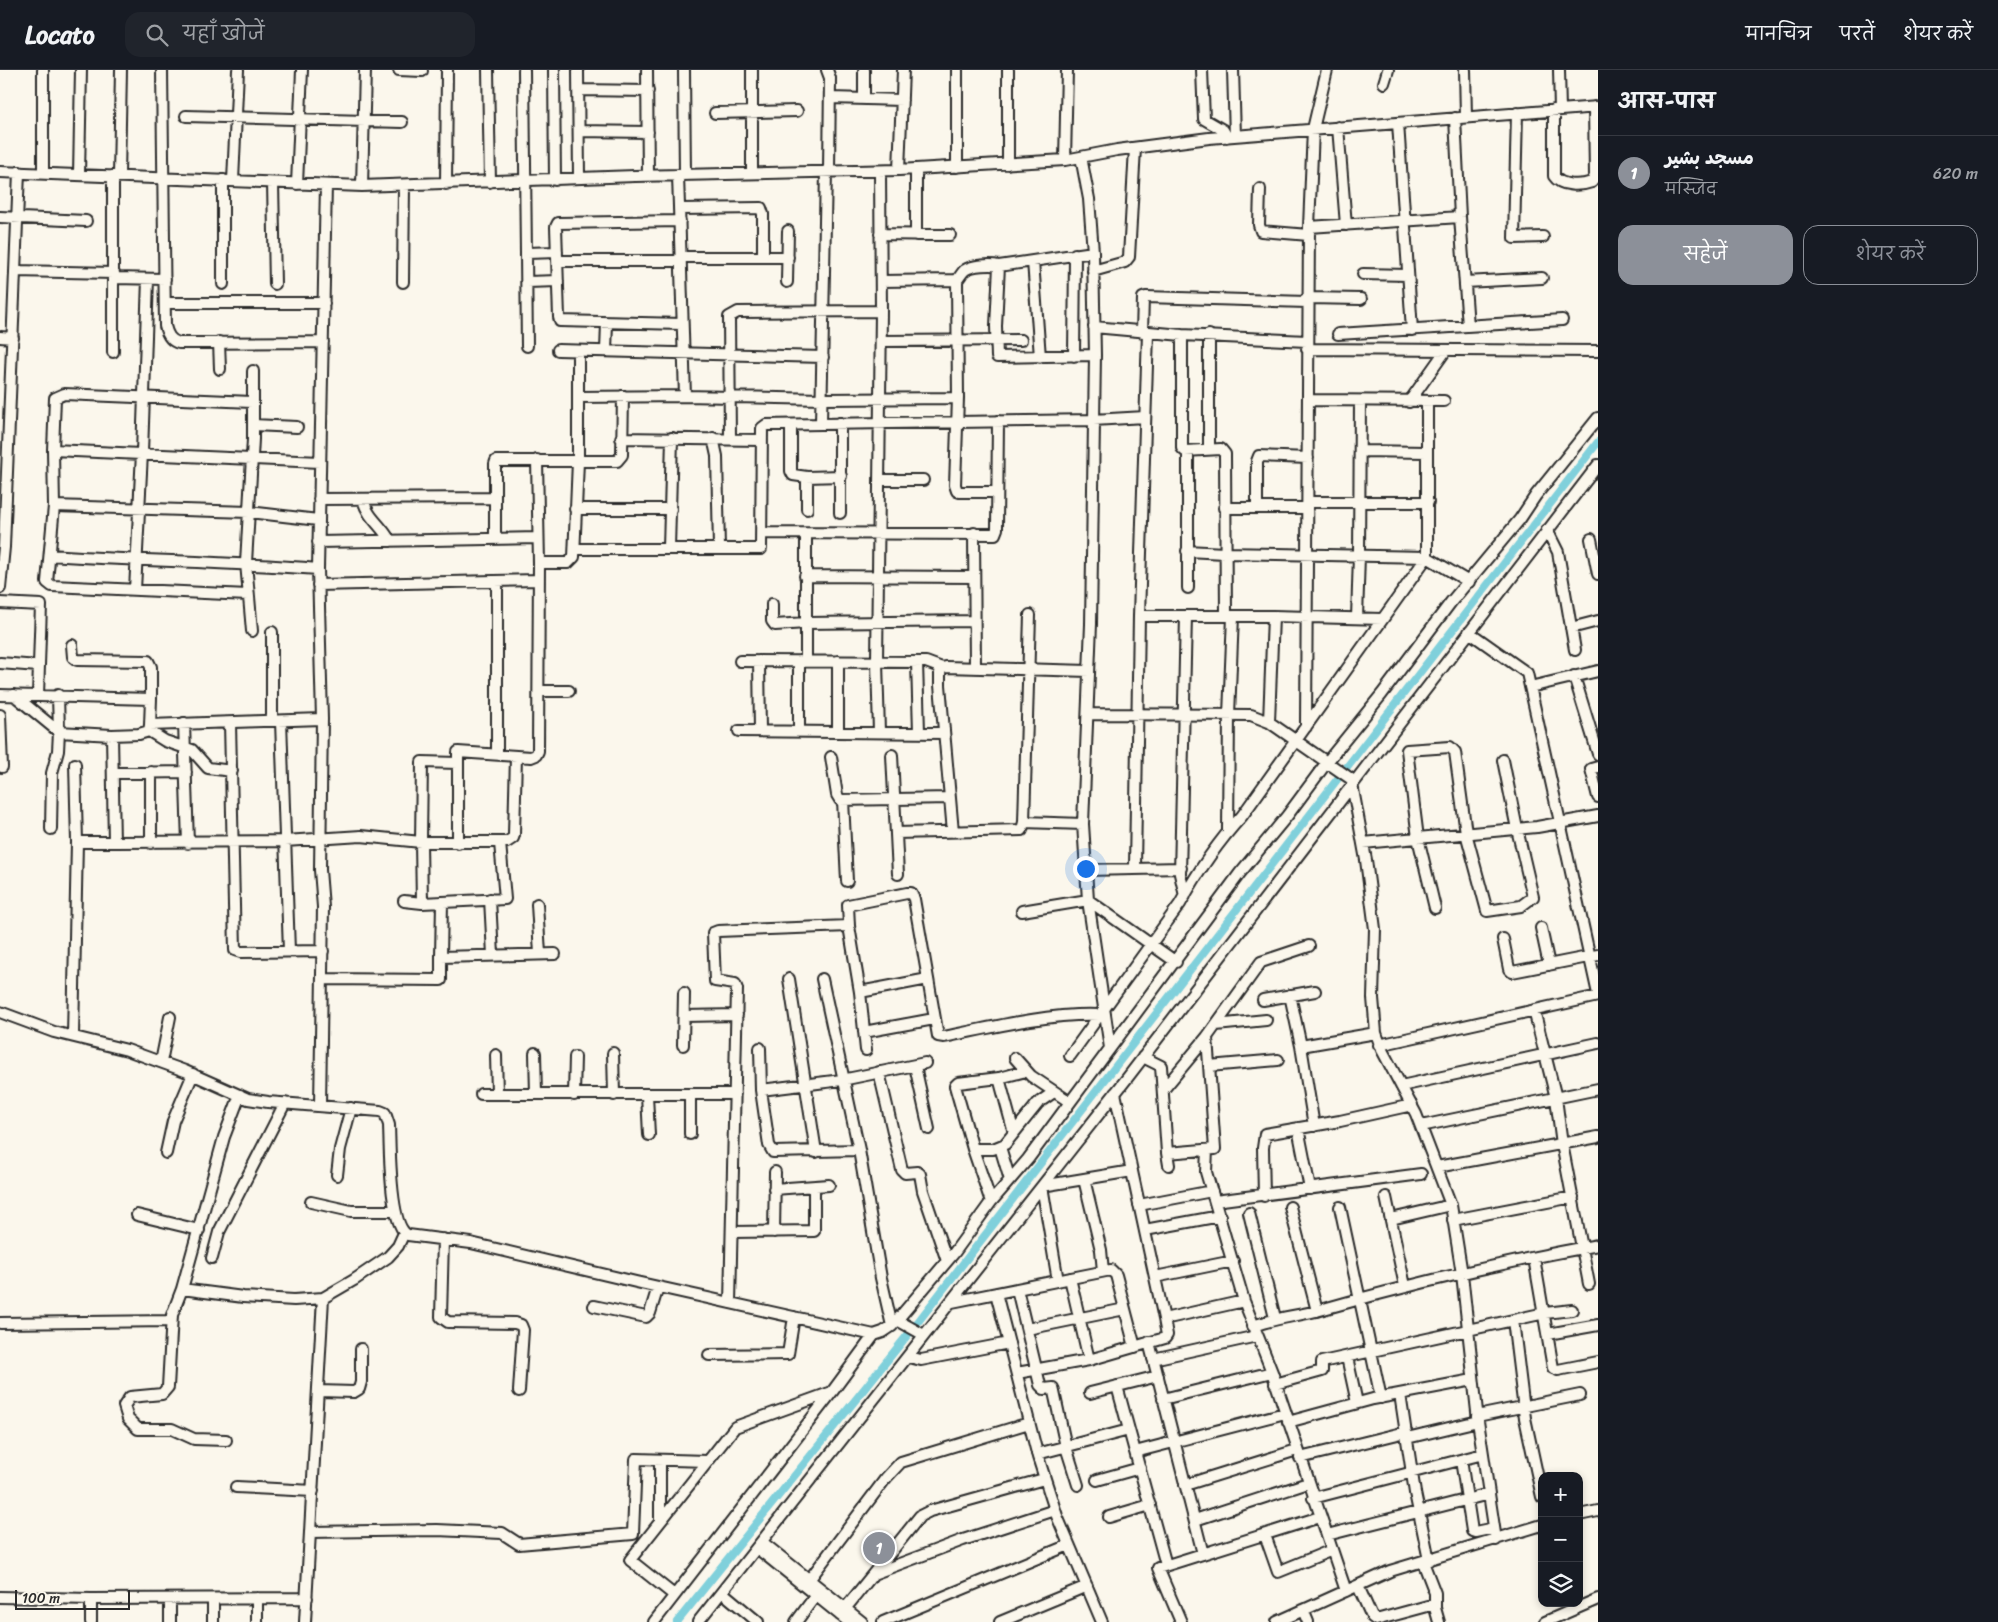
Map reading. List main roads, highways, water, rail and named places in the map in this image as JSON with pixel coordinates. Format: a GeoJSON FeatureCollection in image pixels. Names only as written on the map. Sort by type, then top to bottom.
{"type":"FeatureCollection","features":[{"type":"Feature","properties":{"kind":"waterway"},"geometry":{"type":"LineString","coordinates":[[677,1622],[914,1327],[1598,442]]}},
{"type":"Feature","properties":{"kind":"place","name":"مسجد بشیر"},"geometry":{"type":"Point","coordinates":[879,1548]}}]}
